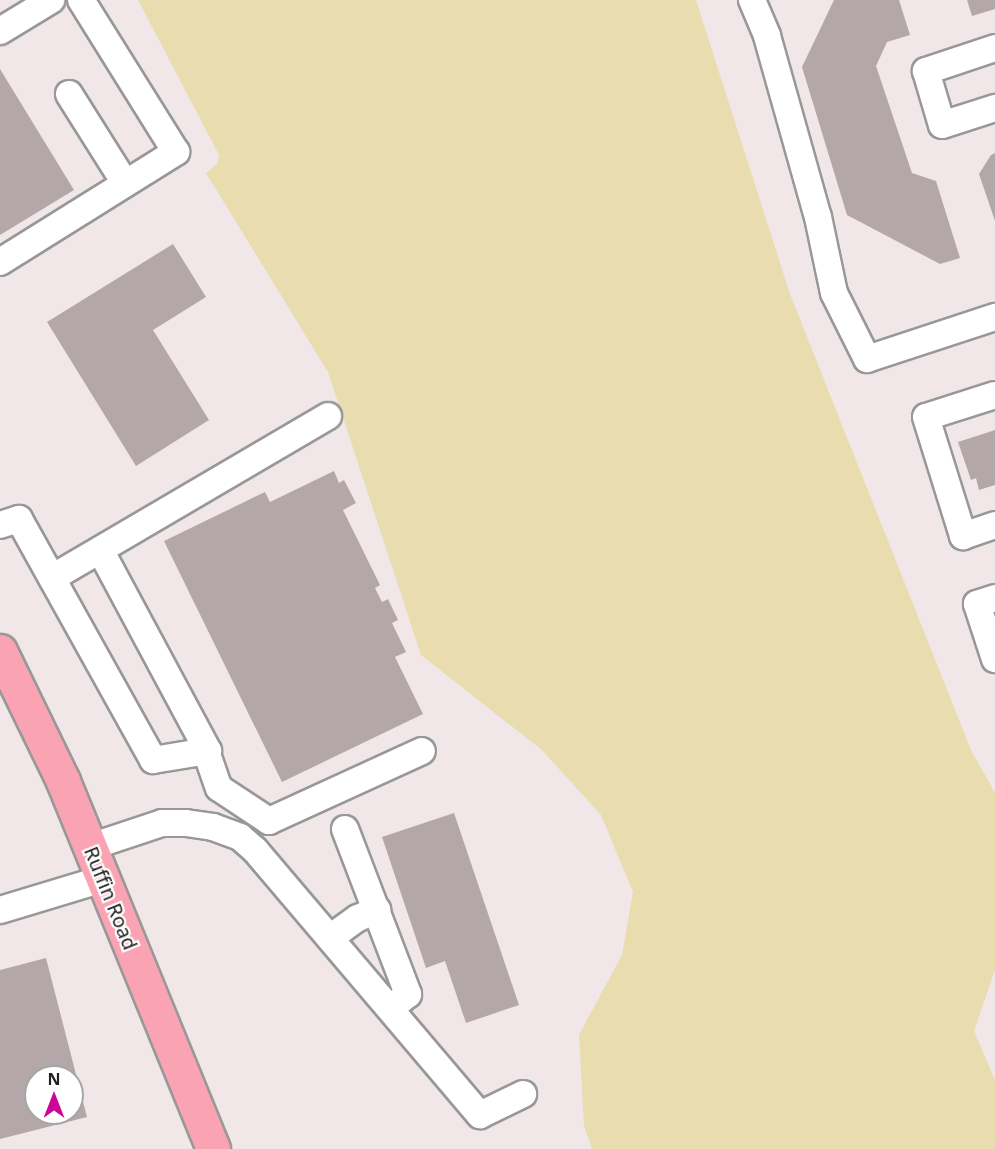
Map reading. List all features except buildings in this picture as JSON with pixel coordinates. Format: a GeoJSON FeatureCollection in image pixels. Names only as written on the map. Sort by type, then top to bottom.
{"type":"FeatureCollection","features":[{"type":"Feature","properties":{"kind":"main road","name":"Ruffin Road"},"geometry":{"type":"LineString","coordinates":[[0,651],[63,781],[213,1149]]}},
{"type":"Feature","properties":{"kind":"street"},"geometry":{"type":"LineString","coordinates":[[0,31],[51,0]]}},
{"type":"Feature","properties":{"kind":"street"},"geometry":{"type":"LineString","coordinates":[[0,262],[176,152],[81,0]]}},
{"type":"Feature","properties":{"kind":"street"},"geometry":{"type":"LineString","coordinates":[[752,0],[767,36],[818,217],[834,293],[867,359],[995,317]]}},
{"type":"Feature","properties":{"kind":"street"},"geometry":{"type":"LineString","coordinates":[[995,48],[926,71],[942,125],[995,108]]}},
{"type":"Feature","properties":{"kind":"street"},"geometry":{"type":"LineString","coordinates":[[69,94],[125,183]]}},
{"type":"Feature","properties":{"kind":"street"},"geometry":{"type":"LineString","coordinates":[[995,395],[926,417],[963,536],[995,525]]}},
{"type":"Feature","properties":{"kind":"street"},"geometry":{"type":"LineString","coordinates":[[52,578],[328,416]]}},
{"type":"Feature","properties":{"kind":"street"},"geometry":{"type":"LineString","coordinates":[[0,525],[19,519],[153,760],[206,752]]}},
{"type":"Feature","properties":{"kind":"street"},"geometry":{"type":"LineString","coordinates":[[100,550],[208,751],[206,752],[219,788],[269,821],[422,751]]}},
{"type":"Feature","properties":{"kind":"street"},"geometry":{"type":"LineString","coordinates":[[995,598],[977,604],[995,659]]}},
{"type":"Feature","properties":{"kind":"street"},"geometry":{"type":"LineString","coordinates":[[90,848],[162,823],[186,823],[240,837],[255,849],[480,1115],[523,1094]]}},
{"type":"Feature","properties":{"kind":"street"},"geometry":{"type":"LineString","coordinates":[[345,829],[408,994],[390,1010]]}},
{"type":"Feature","properties":{"kind":"street"},"geometry":{"type":"LineString","coordinates":[[0,910],[103,879]]}},
{"type":"Feature","properties":{"kind":"street"},"geometry":{"type":"LineString","coordinates":[[330,938],[358,918],[376,910]]}},
{"type":"Feature","properties":{"kind":"shaded area"},"geometry":{"type":"Polygon","coordinates":[[[138,0],[696,0],[790,294],[971,750],[995,793],[995,970],[974,1031],[995,1080],[995,1149],[592,1149],[584,1126],[579,1035],[622,955],[633,892],[601,815],[542,750],[421,655],[328,372],[206,173],[217,164],[219,155],[138,0]]]}}]}
